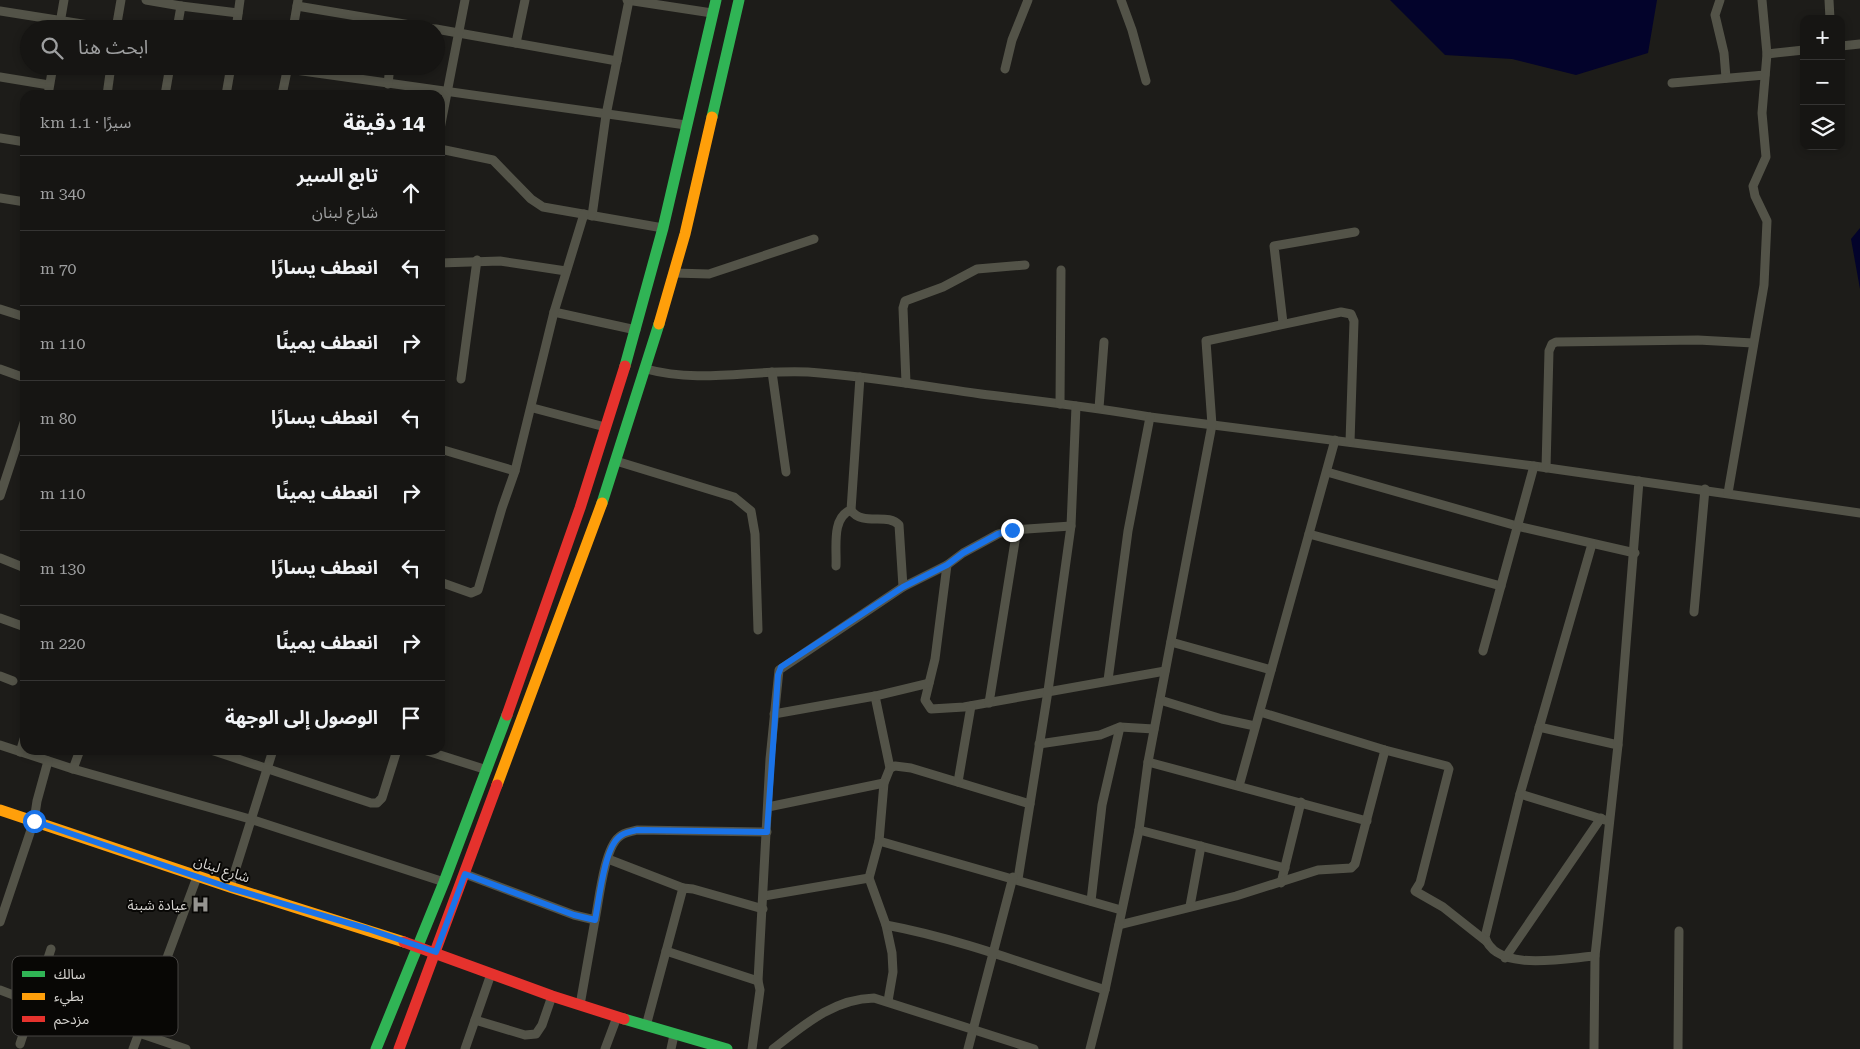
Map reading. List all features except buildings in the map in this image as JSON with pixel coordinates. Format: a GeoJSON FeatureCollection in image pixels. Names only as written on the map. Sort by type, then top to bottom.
{"type":"FeatureCollection","features":[{"type":"Feature","properties":{"kind":"main road"},"geometry":{"type":"LineString","coordinates":[[376,1049],[444,882],[552,591],[636,330],[716,0]]}},
{"type":"Feature","properties":{"kind":"main road"},"geometry":{"type":"LineString","coordinates":[[399,1049],[616,461],[646,369],[686,234],[739,0]]}},
{"type":"Feature","properties":{"kind":"main road","name":"شارع لبنان"},"geometry":{"type":"LineString","coordinates":[[0,810],[230,888],[436,952],[552,996],[674,1035],[727,1049]]}},
{"type":"Feature","properties":{"kind":"street"},"geometry":{"type":"LineString","coordinates":[[61,20],[64,0]]}},
{"type":"Feature","properties":{"kind":"street"},"geometry":{"type":"LineString","coordinates":[[117,20],[121,0]]}},
{"type":"Feature","properties":{"kind":"street"},"geometry":{"type":"LineString","coordinates":[[146,0],[238,14]]}},
{"type":"Feature","properties":{"kind":"street"},"geometry":{"type":"LineString","coordinates":[[237,20],[240,0]]}},
{"type":"Feature","properties":{"kind":"street"},"geometry":{"type":"LineString","coordinates":[[445,102],[466,0]]}},
{"type":"Feature","properties":{"kind":"street"},"geometry":{"type":"LineString","coordinates":[[516,43],[525,0]]}},
{"type":"Feature","properties":{"kind":"street"},"geometry":{"type":"LineString","coordinates":[[445,584],[471,593],[478,590],[516,471],[533,408],[554,312],[566,271],[588,215],[628,0],[712,14]]}},
{"type":"Feature","properties":{"kind":"street"},"geometry":{"type":"LineString","coordinates":[[1005,69],[1012,40],[1028,0]]}},
{"type":"Feature","properties":{"kind":"street"},"geometry":{"type":"LineString","coordinates":[[1121,0],[1132,30],[1146,80]]}},
{"type":"Feature","properties":{"kind":"street"},"geometry":{"type":"LineString","coordinates":[[1720,0],[1715,20],[1724,53],[1726,78]]}},
{"type":"Feature","properties":{"kind":"street"},"geometry":{"type":"LineString","coordinates":[[1728,493],[1764,285],[1767,221],[1755,196],[1753,186],[1766,157],[1762,113],[1767,54],[1762,0]]}},
{"type":"Feature","properties":{"kind":"street"},"geometry":{"type":"LineString","coordinates":[[1829,0],[1830,15]]}},
{"type":"Feature","properties":{"kind":"street"},"geometry":{"type":"LineString","coordinates":[[294,20],[297,3],[371,20]]}},
{"type":"Feature","properties":{"kind":"street"},"geometry":{"type":"LineString","coordinates":[[179,20],[181,6]]}},
{"type":"Feature","properties":{"kind":"street"},"geometry":{"type":"LineString","coordinates":[[0,11],[42,20]]}},
{"type":"Feature","properties":{"kind":"street"},"geometry":{"type":"LineString","coordinates":[[445,31],[617,61]]}},
{"type":"Feature","properties":{"kind":"street"},"geometry":{"type":"LineString","coordinates":[[1845,46],[1860,44]]}},
{"type":"Feature","properties":{"kind":"street"},"geometry":{"type":"LineString","coordinates":[[1767,54],[1800,50]]}},
{"type":"Feature","properties":{"kind":"street"},"geometry":{"type":"LineString","coordinates":[[48,90],[51,75]]}},
{"type":"Feature","properties":{"kind":"street"},"geometry":{"type":"LineString","coordinates":[[108,90],[110,75]]}},
{"type":"Feature","properties":{"kind":"street"},"geometry":{"type":"LineString","coordinates":[[166,90],[168,75]]}},
{"type":"Feature","properties":{"kind":"street"},"geometry":{"type":"LineString","coordinates":[[227,90],[229,75]]}},
{"type":"Feature","properties":{"kind":"street"},"geometry":{"type":"LineString","coordinates":[[283,90],[286,75]]}},
{"type":"Feature","properties":{"kind":"street"},"geometry":{"type":"LineString","coordinates":[[331,75],[439,90]]}},
{"type":"Feature","properties":{"kind":"street"},"geometry":{"type":"LineString","coordinates":[[388,84],[389,75]]}},
{"type":"Feature","properties":{"kind":"street"},"geometry":{"type":"LineString","coordinates":[[1672,83],[1765,75]]}},
{"type":"Feature","properties":{"kind":"street"},"geometry":{"type":"LineString","coordinates":[[0,77],[49,85]]}},
{"type":"Feature","properties":{"kind":"street"},"geometry":{"type":"LineString","coordinates":[[447,91],[686,125]]}},
{"type":"Feature","properties":{"kind":"street"},"geometry":{"type":"LineString","coordinates":[[0,138],[20,141]]}},
{"type":"Feature","properties":{"kind":"street"},"geometry":{"type":"LineString","coordinates":[[445,150],[493,160],[537,204],[543,207],[662,228]]}},
{"type":"Feature","properties":{"kind":"street"},"geometry":{"type":"LineString","coordinates":[[0,198],[20,201]]}},
{"type":"Feature","properties":{"kind":"street"},"geometry":{"type":"LineString","coordinates":[[1283,323],[1274,246],[1355,232]]}},
{"type":"Feature","properties":{"kind":"street"},"geometry":{"type":"LineString","coordinates":[[674,273],[709,274],[814,239]]}},
{"type":"Feature","properties":{"kind":"street"},"geometry":{"type":"LineString","coordinates":[[445,263],[477,260],[523,263],[566,271]]}},
{"type":"Feature","properties":{"kind":"street"},"geometry":{"type":"LineString","coordinates":[[461,379],[477,260]]}},
{"type":"Feature","properties":{"kind":"street"},"geometry":{"type":"LineString","coordinates":[[906,383],[903,308],[905,302],[943,287],[977,269],[1025,265]]}},
{"type":"Feature","properties":{"kind":"street"},"geometry":{"type":"LineString","coordinates":[[1060,404],[1061,270]]}},
{"type":"Feature","properties":{"kind":"street"},"geometry":{"type":"LineString","coordinates":[[0,309],[20,315]]}},
{"type":"Feature","properties":{"kind":"street"},"geometry":{"type":"LineString","coordinates":[[554,312],[636,330]]}},
{"type":"Feature","properties":{"kind":"street"},"geometry":{"type":"LineString","coordinates":[[1090,1049],[1105,990],[1139,830],[1148,762],[1212,425],[1206,341],[1340,312],[1351,314],[1354,320],[1350,442]]}},
{"type":"Feature","properties":{"kind":"street"},"geometry":{"type":"LineString","coordinates":[[1546,468],[1549,352],[1552,344],[1556,342],[1632,340],[1753,343]]}},
{"type":"Feature","properties":{"kind":"street"},"geometry":{"type":"LineString","coordinates":[[1099,408],[1104,342]]}},
{"type":"Feature","properties":{"kind":"street"},"geometry":{"type":"LineString","coordinates":[[0,369],[20,376]]}},
{"type":"Feature","properties":{"kind":"street"},"geometry":{"type":"LineString","coordinates":[[646,369],[673,375],[702,377],[772,372],[860,376],[1099,408],[1150,417],[1534,466],[1860,513]]}},
{"type":"Feature","properties":{"kind":"street"},"geometry":{"type":"LineString","coordinates":[[772,372],[786,472]]}},
{"type":"Feature","properties":{"kind":"street"},"geometry":{"type":"LineString","coordinates":[[851,510],[860,376]]}},
{"type":"Feature","properties":{"kind":"street"},"geometry":{"type":"LineString","coordinates":[[968,1049],[992,953],[1016,878],[1030,804],[1071,526],[1076,406]]}},
{"type":"Feature","properties":{"kind":"street"},"geometry":{"type":"LineString","coordinates":[[533,408],[605,427]]}},
{"type":"Feature","properties":{"kind":"street"},"geometry":{"type":"LineString","coordinates":[[1108,680],[1128,531],[1150,417]]}},
{"type":"Feature","properties":{"kind":"street"},"geometry":{"type":"LineString","coordinates":[[0,496],[2,483],[20,434]]}},
{"type":"Feature","properties":{"kind":"street"},"geometry":{"type":"LineString","coordinates":[[1239,786],[1335,440]]}},
{"type":"Feature","properties":{"kind":"street"},"geometry":{"type":"LineString","coordinates":[[445,450],[516,471]]}},
{"type":"Feature","properties":{"kind":"street"},"geometry":{"type":"LineString","coordinates":[[616,461],[734,496],[746,505],[750,511],[755,534],[758,630]]}},
{"type":"Feature","properties":{"kind":"street"},"geometry":{"type":"LineString","coordinates":[[1483,651],[1534,466]]}},
{"type":"Feature","properties":{"kind":"street"},"geometry":{"type":"LineString","coordinates":[[1327,472],[1517,526],[1635,553]]}},
{"type":"Feature","properties":{"kind":"street"},"geometry":{"type":"LineString","coordinates":[[1594,1049],[1595,956],[1611,822],[1618,745],[1622,664],[1635,553],[1639,481]]}},
{"type":"Feature","properties":{"kind":"street"},"geometry":{"type":"LineString","coordinates":[[1694,612],[1705,490]]}},
{"type":"Feature","properties":{"kind":"street"},"geometry":{"type":"LineString","coordinates":[[836,566],[838,521],[844,512],[851,510]]}},
{"type":"Feature","properties":{"kind":"street"},"geometry":{"type":"LineString","coordinates":[[851,510],[859,517],[894,521],[899,525],[903,587]]}},
{"type":"Feature","properties":{"kind":"street"},"geometry":{"type":"LineString","coordinates":[[752,1049],[760,990],[758,981],[774,714],[778,675],[781,667],[903,587],[947,565],[963,553],[998,534],[1017,530],[1071,526]]}},
{"type":"Feature","properties":{"kind":"street"},"geometry":{"type":"LineString","coordinates":[[989,702],[1017,530]]}},
{"type":"Feature","properties":{"kind":"street"},"geometry":{"type":"LineString","coordinates":[[1309,534],[1502,586]]}},
{"type":"Feature","properties":{"kind":"street"},"geometry":{"type":"LineString","coordinates":[[1486,941],[1485,931],[1520,794],[1592,544]]}},
{"type":"Feature","properties":{"kind":"street"},"geometry":{"type":"LineString","coordinates":[[0,558],[20,566]]}},
{"type":"Feature","properties":{"kind":"street"},"geometry":{"type":"LineString","coordinates":[[947,565],[934,659],[925,700],[931,709],[971,706],[1165,671]]}},
{"type":"Feature","properties":{"kind":"street"},"geometry":{"type":"LineString","coordinates":[[0,618],[20,625]]}},
{"type":"Feature","properties":{"kind":"street"},"geometry":{"type":"LineString","coordinates":[[1171,642],[1271,670]]}},
{"type":"Feature","properties":{"kind":"street"},"geometry":{"type":"LineString","coordinates":[[0,676],[13,681]]}},
{"type":"Feature","properties":{"kind":"street"},"geometry":{"type":"LineString","coordinates":[[774,714],[875,696],[929,683]]}},
{"type":"Feature","properties":{"kind":"street"},"geometry":{"type":"LineString","coordinates":[[875,696],[890,768],[884,783],[879,841],[869,878],[886,925],[892,954],[893,972],[888,1001]]}},
{"type":"Feature","properties":{"kind":"street"},"geometry":{"type":"LineString","coordinates":[[1160,700],[1222,719],[1255,726]]}},
{"type":"Feature","properties":{"kind":"street"},"geometry":{"type":"LineString","coordinates":[[958,782],[971,706]]}},
{"type":"Feature","properties":{"kind":"street"},"geometry":{"type":"LineString","coordinates":[[1260,712],[1448,767],[1422,873],[1415,891],[1443,907],[1505,958],[1521,960],[1595,956]]}},
{"type":"Feature","properties":{"kind":"street"},"geometry":{"type":"LineString","coordinates":[[1039,744],[1100,735],[1120,727],[1154,730]]}},
{"type":"Feature","properties":{"kind":"street"},"geometry":{"type":"LineString","coordinates":[[1091,901],[1102,805],[1120,727]]}},
{"type":"Feature","properties":{"kind":"street"},"geometry":{"type":"LineString","coordinates":[[1539,727],[1618,745]]}},
{"type":"Feature","properties":{"kind":"street"},"geometry":{"type":"LineString","coordinates":[[0,745],[20,752]]}},
{"type":"Feature","properties":{"kind":"street"},"geometry":{"type":"LineString","coordinates":[[1119,925],[1236,896],[1318,870],[1348,869],[1353,867],[1385,750]]}},
{"type":"Feature","properties":{"kind":"street"},"geometry":{"type":"LineString","coordinates":[[29,755],[250,819],[444,882]]}},
{"type":"Feature","properties":{"kind":"street"},"geometry":{"type":"LineString","coordinates":[[74,768],[78,755]]}},
{"type":"Feature","properties":{"kind":"street"},"geometry":{"type":"LineString","coordinates":[[227,755],[371,803],[377,803],[382,798],[395,755]]}},
{"type":"Feature","properties":{"kind":"street"},"geometry":{"type":"LineString","coordinates":[[230,888],[271,755]]}},
{"type":"Feature","properties":{"kind":"street"},"geometry":{"type":"LineString","coordinates":[[440,755],[487,770]]}},
{"type":"Feature","properties":{"kind":"street"},"geometry":{"type":"LineString","coordinates":[[0,922],[34,821],[37,801],[48,761]]}},
{"type":"Feature","properties":{"kind":"street"},"geometry":{"type":"LineString","coordinates":[[1148,762],[1367,821]]}},
{"type":"Feature","properties":{"kind":"street"},"geometry":{"type":"LineString","coordinates":[[890,768],[894,766],[912,768],[1030,804]]}},
{"type":"Feature","properties":{"kind":"street"},"geometry":{"type":"LineString","coordinates":[[768,807],[884,783]]}},
{"type":"Feature","properties":{"kind":"street"},"geometry":{"type":"LineString","coordinates":[[1520,794],[1611,822]]}},
{"type":"Feature","properties":{"kind":"street"},"geometry":{"type":"LineString","coordinates":[[1281,883],[1301,802]]}},
{"type":"Feature","properties":{"kind":"street"},"geometry":{"type":"LineString","coordinates":[[1505,958],[1601,818]]}},
{"type":"Feature","properties":{"kind":"street"},"geometry":{"type":"LineString","coordinates":[[580,1005],[608,859],[617,838],[625,833],[637,830],[767,832]]}},
{"type":"Feature","properties":{"kind":"street"},"geometry":{"type":"LineString","coordinates":[[1139,830],[1284,868]]}},
{"type":"Feature","properties":{"kind":"street"},"geometry":{"type":"LineString","coordinates":[[879,841],[1016,878],[1121,910]]}},
{"type":"Feature","properties":{"kind":"street"},"geometry":{"type":"LineString","coordinates":[[1190,906],[1201,846]]}},
{"type":"Feature","properties":{"kind":"street"},"geometry":{"type":"LineString","coordinates":[[608,859],[683,888],[762,909]]}},
{"type":"Feature","properties":{"kind":"street"},"geometry":{"type":"LineString","coordinates":[[465,874],[574,915],[595,920]]}},
{"type":"Feature","properties":{"kind":"street"},"geometry":{"type":"LineString","coordinates":[[168,956],[197,877]]}},
{"type":"Feature","properties":{"kind":"street"},"geometry":{"type":"LineString","coordinates":[[764,896],[869,878]]}},
{"type":"Feature","properties":{"kind":"street"},"geometry":{"type":"LineString","coordinates":[[646,1026],[683,888]]}},
{"type":"Feature","properties":{"kind":"street"},"geometry":{"type":"LineString","coordinates":[[886,925],[917,930],[1105,990]]}},
{"type":"Feature","properties":{"kind":"street"},"geometry":{"type":"LineString","coordinates":[[1678,1049],[1679,931]]}},
{"type":"Feature","properties":{"kind":"street"},"geometry":{"type":"LineString","coordinates":[[49,956],[51,949]]}},
{"type":"Feature","properties":{"kind":"street"},"geometry":{"type":"LineString","coordinates":[[666,951],[758,981]]}},
{"type":"Feature","properties":{"kind":"street"},"geometry":{"type":"LineString","coordinates":[[465,1049],[491,974]]}},
{"type":"Feature","properties":{"kind":"street"},"geometry":{"type":"LineString","coordinates":[[0,990],[12,995]]}},
{"type":"Feature","properties":{"kind":"street"},"geometry":{"type":"LineString","coordinates":[[475,1020],[525,1035],[536,1034],[542,1025],[552,996]]}},
{"type":"Feature","properties":{"kind":"street"},"geometry":{"type":"LineString","coordinates":[[773,1049],[813,1018],[840,1004],[860,998],[888,1001],[1034,1049]]}},
{"type":"Feature","properties":{"kind":"street"},"geometry":{"type":"LineString","coordinates":[[605,1049],[617,1017]]}},
{"type":"Feature","properties":{"kind":"street"},"geometry":{"type":"LineString","coordinates":[[671,1049],[674,1035]]}},
{"type":"Feature","properties":{"kind":"street"},"geometry":{"type":"LineString","coordinates":[[20,1044],[23,1036]]}},
{"type":"Feature","properties":{"kind":"street"},"geometry":{"type":"LineString","coordinates":[[133,1049],[138,1036]]}},
{"type":"Feature","properties":{"kind":"street"},"geometry":{"type":"LineString","coordinates":[[148,1036],[186,1049]]}},
{"type":"Feature","properties":{"kind":"water"},"geometry":{"type":"Polygon","coordinates":[[[1390,0],[1657,0],[1648,53],[1576,75],[1512,59],[1445,55],[1390,0]]]}},
{"type":"Feature","properties":{"kind":"water"},"geometry":{"type":"Polygon","coordinates":[[[1860,228],[1860,289],[1851,239],[1860,228]]]}},
{"type":"Feature","properties":{"kind":"traffic: fast"},"geometry":{"type":"LineString","coordinates":[[625,366],[663,228],[716,0]]}},
{"type":"Feature","properties":{"kind":"traffic: fast"},"geometry":{"type":"LineString","coordinates":[[712,117],[739,0]]}},
{"type":"Feature","properties":{"kind":"traffic: fast"},"geometry":{"type":"LineString","coordinates":[[602,503],[659,324]]}},
{"type":"Feature","properties":{"kind":"traffic: fast"},"geometry":{"type":"LineString","coordinates":[[376,1049],[444,882],[507,715]]}},
{"type":"Feature","properties":{"kind":"traffic: fast"},"geometry":{"type":"LineString","coordinates":[[624,1019],[727,1049]]}},
{"type":"Feature","properties":{"kind":"traffic: slow"},"geometry":{"type":"LineString","coordinates":[[659,324],[685,234],[712,117]]}},
{"type":"Feature","properties":{"kind":"traffic: slow"},"geometry":{"type":"LineString","coordinates":[[497,785],[602,503]]}},
{"type":"Feature","properties":{"kind":"traffic: slow"},"geometry":{"type":"LineString","coordinates":[[0,810],[230,887],[404,942]]}},
{"type":"Feature","properties":{"kind":"traffic: jam"},"geometry":{"type":"LineString","coordinates":[[507,715],[580,508],[625,366]]}},
{"type":"Feature","properties":{"kind":"traffic: jam"},"geometry":{"type":"LineString","coordinates":[[399,1049],[497,785]]}},
{"type":"Feature","properties":{"kind":"traffic: jam"},"geometry":{"type":"LineString","coordinates":[[404,942],[552,996],[624,1019]]}},
{"type":"Feature","properties":{"kind":"place","name":"عيادة شبنة"},"geometry":{"type":"Point","coordinates":[201,905]}},
{"type":"Feature","properties":{"kind":"route"},"geometry":{"type":"LineString","coordinates":[[34,821],[230,888],[368,929],[436,952],[465,874],[574,915],[595,920],[608,859],[617,838],[625,833],[637,830],[767,832],[770,759],[778,675],[781,667],[853,622],[903,587],[947,565],[963,553],[998,534],[1012,530]]}}]}
